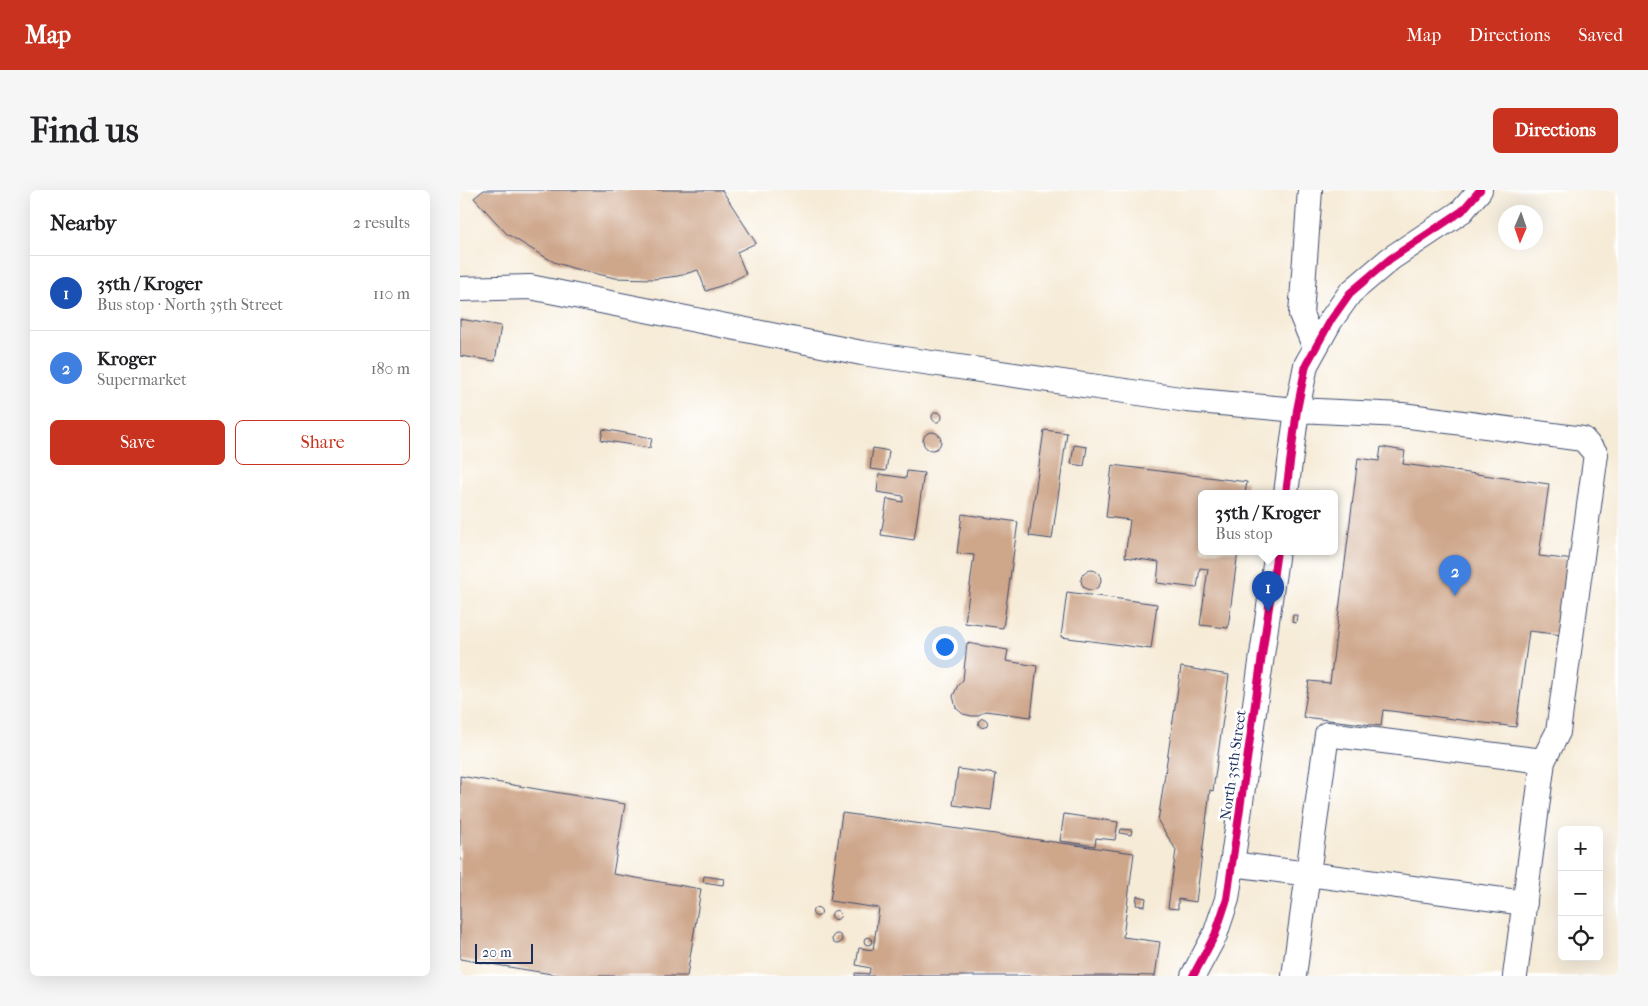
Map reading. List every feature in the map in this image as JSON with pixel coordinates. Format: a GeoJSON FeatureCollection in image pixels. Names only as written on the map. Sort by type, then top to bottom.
{"type":"FeatureCollection","features":[{"type":"Feature","properties":{"kind":"street"},"geometry":{"type":"LineString","coordinates":[[1310,190],[1301,314],[1315,348]]}},
{"type":"Feature","properties":{"kind":"street"},"geometry":{"type":"LineString","coordinates":[[1286,490],[1297,410],[1306,365],[1331,320],[1350,293],[1390,259],[1462,211],[1480,190]]}},
{"type":"Feature","properties":{"kind":"street"},"geometry":{"type":"LineString","coordinates":[[460,289],[530,287],[862,353],[1187,400],[1297,410],[1402,415],[1583,439],[1596,454],[1558,732],[1543,761],[1515,976]]}},
{"type":"Feature","properties":{"kind":"street","name":"North 35th Street"},"geometry":{"type":"LineString","coordinates":[[1193,976],[1214,935],[1227,899],[1276,555]]}},
{"type":"Feature","properties":{"kind":"street"},"geometry":{"type":"LineString","coordinates":[[1294,976],[1327,734],[1543,761]]}},
{"type":"Feature","properties":{"kind":"street"},"geometry":{"type":"LineString","coordinates":[[1233,864],[1524,903]]}},
{"type":"Feature","properties":{"kind":"building"},"geometry":{"type":"Polygon","coordinates":[[[484,190],[722,190],[756,243],[737,252],[746,274],[706,291],[698,270],[678,276],[654,279],[615,278],[554,262],[507,234],[474,198],[484,190]]]}},
{"type":"Feature","properties":{"kind":"building"},"geometry":{"type":"Polygon","coordinates":[[[460,319],[501,326],[495,361],[460,356],[460,319]]]}},
{"type":"Feature","properties":{"kind":"building"},"geometry":{"type":"Polygon","coordinates":[[[935,412],[939,412],[942,417],[941,421],[935,422],[932,419],[932,415],[935,412]]]}},
{"type":"Feature","properties":{"kind":"building"},"geometry":{"type":"Polygon","coordinates":[[[603,429],[652,438],[650,448],[601,440],[603,429]]]}},
{"type":"Feature","properties":{"kind":"building"},"geometry":{"type":"Polygon","coordinates":[[[1044,430],[1067,433],[1052,539],[1029,536],[1044,430]]]}},
{"type":"Feature","properties":{"kind":"building"},"geometry":{"type":"Polygon","coordinates":[[[928,432],[936,432],[941,437],[939,448],[928,450],[923,445],[923,437],[928,432]]]}},
{"type":"Feature","properties":{"kind":"building"},"geometry":{"type":"Polygon","coordinates":[[[1074,445],[1087,447],[1084,466],[1071,464],[1074,445]]]}},
{"type":"Feature","properties":{"kind":"building"},"geometry":{"type":"Polygon","coordinates":[[[1381,447],[1405,451],[1403,464],[1549,484],[1539,556],[1574,560],[1563,635],[1529,631],[1516,727],[1383,710],[1381,726],[1303,717],[1309,681],[1330,683],[1358,458],[1379,461],[1381,447]]]}},
{"type":"Feature","properties":{"kind":"building"},"geometry":{"type":"Polygon","coordinates":[[[873,448],[889,451],[886,471],[870,469],[873,448]]]}},
{"type":"Feature","properties":{"kind":"building"},"geometry":{"type":"Polygon","coordinates":[[[1112,465],[1247,482],[1246,490],[1198,490],[1198,555],[1237,555],[1228,628],[1200,625],[1208,569],[1200,568],[1197,588],[1157,583],[1159,562],[1125,557],[1130,520],[1106,517],[1112,465]]]}},
{"type":"Feature","properties":{"kind":"building"},"geometry":{"type":"Polygon","coordinates":[[[907,471],[924,473],[914,540],[881,535],[887,499],[903,502],[903,496],[877,492],[879,474],[906,478],[907,471]]]}},
{"type":"Feature","properties":{"kind":"building"},"geometry":{"type":"Polygon","coordinates":[[[962,514],[1018,522],[1003,628],[965,623],[974,555],[957,553],[962,514]]]}},
{"type":"Feature","properties":{"kind":"building"},"geometry":{"type":"Polygon","coordinates":[[[1091,570],[1098,573],[1101,580],[1098,587],[1091,590],[1084,587],[1081,580],[1084,573],[1091,570]]]}},
{"type":"Feature","properties":{"kind":"building"},"geometry":{"type":"Polygon","coordinates":[[[1067,592],[1157,604],[1151,649],[1061,637],[1067,592]]]}},
{"type":"Feature","properties":{"kind":"building"},"geometry":{"type":"Polygon","coordinates":[[[1293,615],[1297,615],[1296,623],[1292,622],[1293,615]]]}},
{"type":"Feature","properties":{"kind":"building"},"geometry":{"type":"Polygon","coordinates":[[[967,643],[1008,650],[1006,661],[1037,666],[1031,717],[985,711],[977,716],[972,716],[963,714],[956,708],[953,696],[958,685],[963,680],[967,643]]]}},
{"type":"Feature","properties":{"kind":"building"},"geometry":{"type":"Polygon","coordinates":[[[1181,667],[1229,675],[1213,791],[1210,790],[1196,902],[1178,899],[1178,909],[1168,908],[1176,850],[1158,821],[1181,667]]]}},
{"type":"Feature","properties":{"kind":"building"},"geometry":{"type":"Polygon","coordinates":[[[983,718],[988,723],[983,728],[978,723],[983,718]]]}},
{"type":"Feature","properties":{"kind":"building"},"geometry":{"type":"Polygon","coordinates":[[[958,769],[996,774],[991,810],[953,805],[958,769]]]}},
{"type":"Feature","properties":{"kind":"building"},"geometry":{"type":"Polygon","coordinates":[[[460,776],[625,804],[613,874],[701,889],[687,976],[564,976],[460,959],[460,776]]]}},
{"type":"Feature","properties":{"kind":"building"},"geometry":{"type":"Polygon","coordinates":[[[842,813],[1134,853],[1123,937],[1160,942],[1155,976],[855,976],[855,973],[869,974],[870,968],[856,965],[859,948],[873,950],[879,908],[830,901],[842,813]]]}},
{"type":"Feature","properties":{"kind":"building"},"geometry":{"type":"Polygon","coordinates":[[[1064,814],[1118,822],[1115,840],[1096,838],[1095,846],[1060,841],[1064,814]]]}},
{"type":"Feature","properties":{"kind":"building"},"geometry":{"type":"Polygon","coordinates":[[[1121,829],[1132,830],[1131,835],[1120,833],[1121,829]]]}},
{"type":"Feature","properties":{"kind":"building"},"geometry":{"type":"Polygon","coordinates":[[[704,876],[724,879],[723,885],[703,882],[704,876]]]}},
{"type":"Feature","properties":{"kind":"building"},"geometry":{"type":"Polygon","coordinates":[[[1137,896],[1146,898],[1145,906],[1136,905],[1137,896]]]}},
{"type":"Feature","properties":{"kind":"building"},"geometry":{"type":"Polygon","coordinates":[[[817,907],[822,912],[817,917],[812,912],[817,907]]]}},
{"type":"Feature","properties":{"kind":"building"},"geometry":{"type":"Polygon","coordinates":[[[836,910],[841,915],[836,920],[831,915],[836,910]]]}},
{"type":"Feature","properties":{"kind":"building"},"geometry":{"type":"Polygon","coordinates":[[[835,934],[839,934],[842,939],[839,944],[835,944],[832,941],[832,937],[835,934]]]}},
{"type":"Feature","properties":{"kind":"building"},"geometry":{"type":"Polygon","coordinates":[[[868,937],[872,941],[868,945],[864,941],[868,937]]]}},
{"type":"Feature","properties":{"kind":"cycle path"},"geometry":{"type":"LineString","coordinates":[[1286,490],[1297,410],[1306,365],[1331,320],[1350,293],[1390,259],[1462,211],[1480,190]]}},
{"type":"Feature","properties":{"kind":"cycle path"},"geometry":{"type":"LineString","coordinates":[[1193,976],[1215,935],[1227,899],[1276,555]]}},
{"type":"Feature","properties":{"kind":"place","name":"Kroger"},"geometry":{"type":"Point","coordinates":[1455,596]}},
{"type":"Feature","properties":{"kind":"place","name":"35th / Kroger"},"geometry":{"type":"Point","coordinates":[1268,612]}}]}
